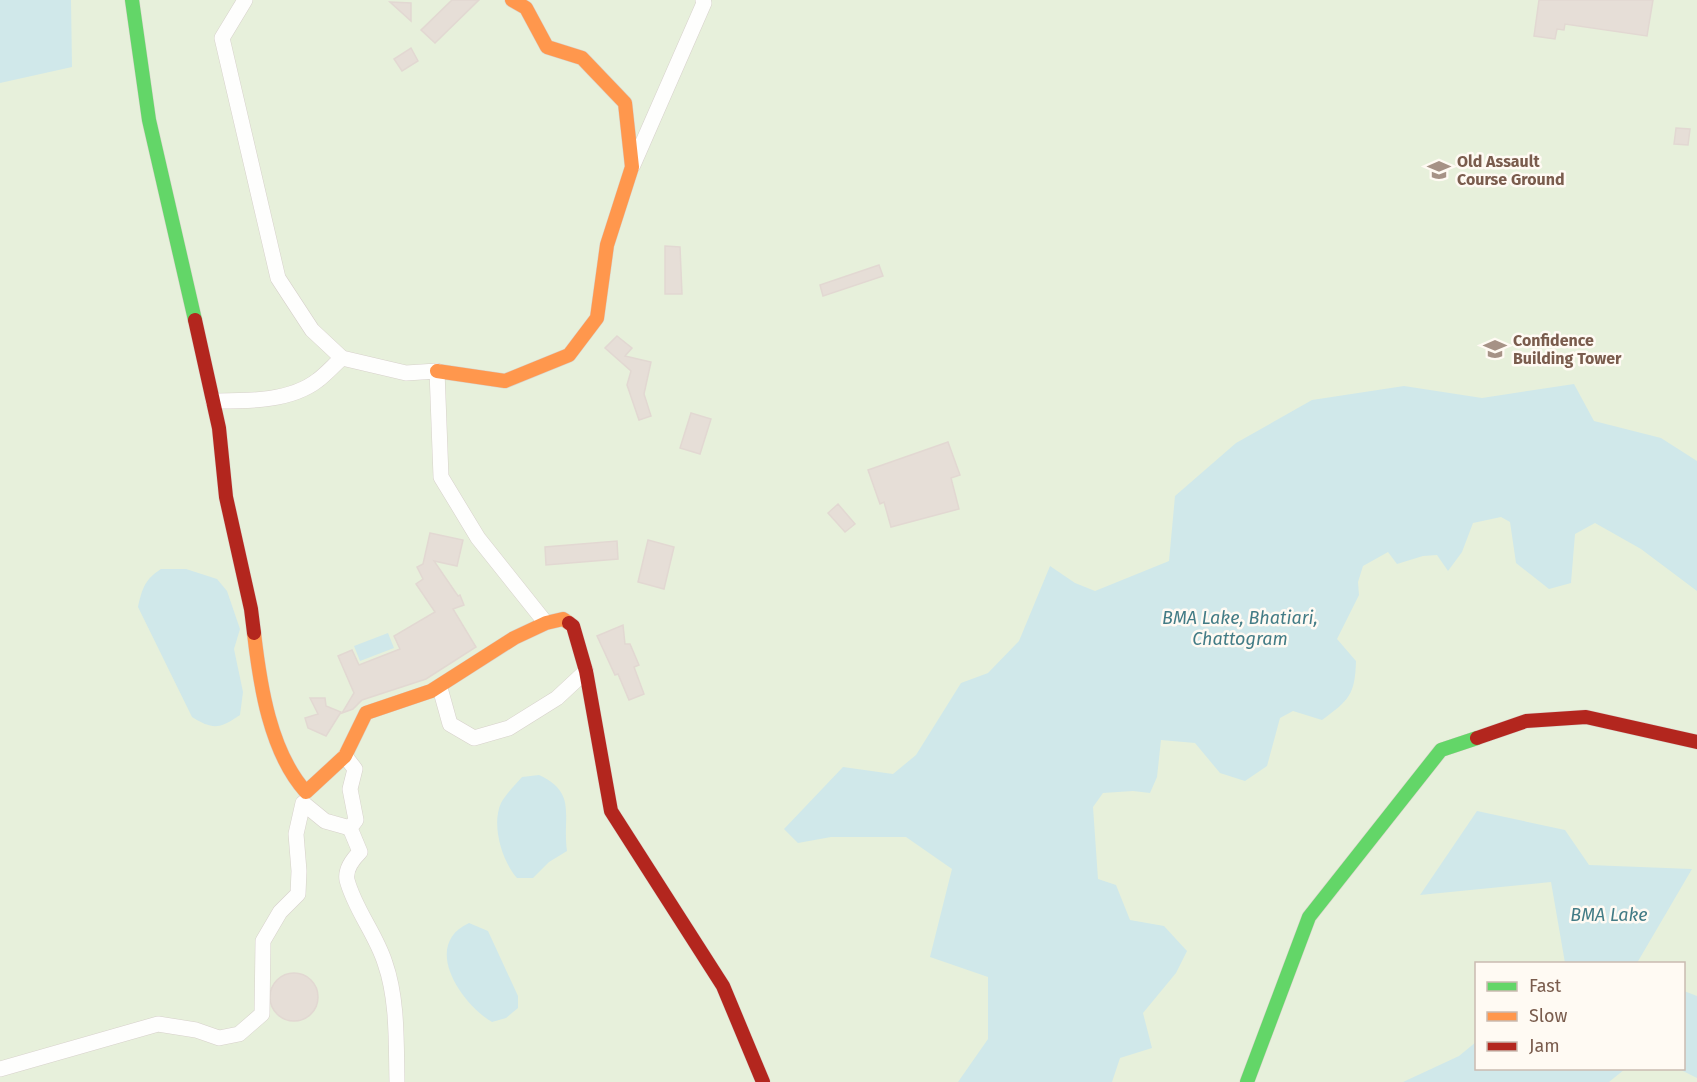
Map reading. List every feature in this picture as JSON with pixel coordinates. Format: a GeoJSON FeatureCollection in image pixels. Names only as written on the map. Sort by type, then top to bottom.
{"type":"FeatureCollection","features":[{"type":"Feature","properties":{"kind":"street"},"geometry":{"type":"LineString","coordinates":[[132,0],[149,120],[219,428],[226,497],[251,609],[260,690],[291,776],[305,798],[325,821],[350,828]]}},
{"type":"Feature","properties":{"kind":"street"},"geometry":{"type":"LineString","coordinates":[[245,0],[222,38],[278,278],[312,330],[342,358],[406,373],[437,371],[505,381],[569,355],[597,318],[607,245],[632,167],[704,3],[703,0]]}},
{"type":"Feature","properties":{"kind":"street"},"geometry":{"type":"LineString","coordinates":[[512,0],[526,8],[547,47],[582,58],[625,103],[632,167]]}},
{"type":"Feature","properties":{"kind":"street"},"geometry":{"type":"LineString","coordinates":[[213,401],[250,401],[286,394],[316,382],[342,358]]}},
{"type":"Feature","properties":{"kind":"street"},"geometry":{"type":"LineString","coordinates":[[437,371],[441,477],[478,538],[545,621]]}},
{"type":"Feature","properties":{"kind":"street"},"geometry":{"type":"LineString","coordinates":[[0,1069],[158,1024],[196,1030],[219,1038],[239,1034],[262,1014],[263,940],[280,912],[298,894],[300,871],[296,834],[305,798],[345,756],[366,713],[440,688],[502,646],[545,621],[563,619],[573,626],[586,671],[611,811],[723,986],[763,1082]]}},
{"type":"Feature","properties":{"kind":"street"},"geometry":{"type":"LineString","coordinates":[[440,688],[450,724],[474,738],[509,728],[557,698],[586,671]]}},
{"type":"Feature","properties":{"kind":"street"},"geometry":{"type":"LineString","coordinates":[[1247,1082],[1309,917],[1441,750],[1526,721],[1586,717],[1697,742]]}},
{"type":"Feature","properties":{"kind":"street"},"geometry":{"type":"LineString","coordinates":[[345,756],[356,770],[350,789],[356,820],[350,828]]}},
{"type":"Feature","properties":{"kind":"street"},"geometry":{"type":"LineString","coordinates":[[350,828],[360,852],[351,861],[346,877],[362,919],[385,963],[395,1018],[397,1082]]}},
{"type":"Feature","properties":{"kind":"green space"},"geometry":{"type":"Polygon","coordinates":[[[0,0],[1697,0],[1697,1082],[0,1082],[0,0]]]}},
{"type":"Feature","properties":{"kind":"water"},"geometry":{"type":"Polygon","coordinates":[[[0,0],[71,0],[72,67],[0,83],[0,0]]]}},
{"type":"Feature","properties":{"kind":"water","name":"BMA Lake, Bhatiari, Chattogram"},"geometry":{"type":"Polygon","coordinates":[[[1574,384],[1594,421],[1661,438],[1697,461],[1697,591],[1641,549],[1595,523],[1575,534],[1571,583],[1549,589],[1516,563],[1510,522],[1501,517],[1473,523],[1462,552],[1448,571],[1437,555],[1423,556],[1397,564],[1388,552],[1363,566],[1358,582],[1359,595],[1337,639],[1356,661],[1352,689],[1339,707],[1322,720],[1293,711],[1280,718],[1267,766],[1245,781],[1220,773],[1195,743],[1161,740],[1157,777],[1150,793],[1133,791],[1103,793],[1093,807],[1098,879],[1116,885],[1130,920],[1164,926],[1187,951],[1176,973],[1143,1013],[1152,1048],[1120,1058],[1112,1082],[958,1082],[988,1039],[988,977],[930,957],[952,869],[906,837],[831,837],[798,843],[784,829],[843,767],[893,774],[916,755],[961,683],[988,673],[1019,641],[1050,566],[1075,583],[1095,591],[1169,561],[1175,496],[1236,443],[1312,400],[1404,386],[1482,398],[1574,384]]]}},
{"type":"Feature","properties":{"kind":"water"},"geometry":{"type":"Polygon","coordinates":[[[161,569],[186,569],[217,579],[227,591],[240,629],[234,649],[243,692],[240,715],[227,723],[211,726],[192,717],[138,607],[145,585],[161,569]]]}},
{"type":"Feature","properties":{"kind":"water"},"geometry":{"type":"Polygon","coordinates":[[[388,633],[394,648],[360,661],[354,646],[388,633]]]}},
{"type":"Feature","properties":{"kind":"water"},"geometry":{"type":"Polygon","coordinates":[[[539,775],[551,782],[564,798],[567,851],[549,862],[533,878],[517,878],[503,853],[498,832],[498,812],[503,800],[522,777],[539,775]]]}},
{"type":"Feature","properties":{"kind":"water","name":"BMA Lake"},"geometry":{"type":"Polygon","coordinates":[[[1477,811],[1565,830],[1589,865],[1692,869],[1638,962],[1565,962],[1551,882],[1420,895],[1477,811]]]}},
{"type":"Feature","properties":{"kind":"water"},"geometry":{"type":"Polygon","coordinates":[[[469,923],[488,931],[518,996],[518,1008],[506,1018],[492,1022],[480,1013],[458,989],[451,974],[447,959],[448,945],[455,933],[469,923]]]}},
{"type":"Feature","properties":{"kind":"water"},"geometry":{"type":"Polygon","coordinates":[[[1685,991],[1697,996],[1697,1078],[1681,1070],[1685,1070],[1685,991]]]}},
{"type":"Feature","properties":{"kind":"water"},"geometry":{"type":"Polygon","coordinates":[[[1475,1043],[1475,1070],[1624,1070],[1609,1082],[1403,1082],[1459,1056],[1475,1043]]]}},
{"type":"Feature","properties":{"kind":"building"},"geometry":{"type":"Polygon","coordinates":[[[452,0],[479,0],[435,43],[421,30],[452,0]]]}},
{"type":"Feature","properties":{"kind":"building"},"geometry":{"type":"Polygon","coordinates":[[[1539,0],[1653,0],[1647,36],[1565,24],[1564,30],[1557,29],[1555,39],[1534,36],[1539,0]]]}},
{"type":"Feature","properties":{"kind":"building"},"geometry":{"type":"Polygon","coordinates":[[[390,2],[411,3],[411,21],[390,2]]]}},
{"type":"Feature","properties":{"kind":"building"},"geometry":{"type":"Polygon","coordinates":[[[411,48],[418,61],[402,71],[394,59],[411,48]]]}},
{"type":"Feature","properties":{"kind":"building"},"geometry":{"type":"Polygon","coordinates":[[[1676,128],[1690,129],[1688,145],[1674,144],[1676,128]]]}},
{"type":"Feature","properties":{"kind":"building"},"geometry":{"type":"Polygon","coordinates":[[[665,246],[680,247],[682,294],[665,294],[665,246]]]}},
{"type":"Feature","properties":{"kind":"building"},"geometry":{"type":"Polygon","coordinates":[[[879,265],[883,276],[823,296],[820,285],[879,265]]]}},
{"type":"Feature","properties":{"kind":"building"},"geometry":{"type":"Polygon","coordinates":[[[617,336],[632,348],[625,356],[651,362],[644,394],[651,416],[639,420],[627,385],[631,371],[605,348],[617,336]]]}},
{"type":"Feature","properties":{"kind":"building"},"geometry":{"type":"Polygon","coordinates":[[[691,413],[711,419],[700,454],[680,448],[691,413]]]}},
{"type":"Feature","properties":{"kind":"building"},"geometry":{"type":"Polygon","coordinates":[[[948,442],[960,475],[951,478],[959,509],[891,527],[884,502],[880,504],[868,470],[948,442]]]}},
{"type":"Feature","properties":{"kind":"building"},"geometry":{"type":"Polygon","coordinates":[[[838,504],[855,524],[845,532],[828,513],[838,504]]]}},
{"type":"Feature","properties":{"kind":"building"},"geometry":{"type":"Polygon","coordinates":[[[430,533],[463,540],[457,566],[434,561],[458,596],[460,595],[464,605],[453,609],[476,647],[426,679],[362,700],[353,709],[342,713],[354,693],[338,656],[352,650],[359,665],[400,649],[394,636],[435,612],[416,584],[423,579],[417,567],[423,564],[430,533]]]}},
{"type":"Feature","properties":{"kind":"building"},"geometry":{"type":"Polygon","coordinates":[[[648,540],[674,547],[664,589],[638,582],[648,540]]]}},
{"type":"Feature","properties":{"kind":"building"},"geometry":{"type":"Polygon","coordinates":[[[617,541],[618,559],[546,565],[545,547],[617,541]]]}},
{"type":"Feature","properties":{"kind":"building"},"geometry":{"type":"Polygon","coordinates":[[[623,625],[625,644],[630,644],[639,665],[634,667],[644,694],[629,700],[597,636],[623,625]]]}},
{"type":"Feature","properties":{"kind":"building"},"geometry":{"type":"Polygon","coordinates":[[[310,698],[325,698],[326,706],[341,712],[326,736],[308,728],[305,718],[318,714],[310,698]]]}},
{"type":"Feature","properties":{"kind":"building"},"geometry":{"type":"Polygon","coordinates":[[[289,973],[299,973],[314,983],[318,997],[317,1006],[308,1017],[299,1021],[289,1021],[274,1011],[270,1002],[270,992],[280,977],[289,973]]]}},
{"type":"Feature","properties":{"kind":"traffic: fast"},"geometry":{"type":"LineString","coordinates":[[132,0],[149,120],[195,320]]}},
{"type":"Feature","properties":{"kind":"traffic: fast"},"geometry":{"type":"LineString","coordinates":[[1247,1082],[1309,917],[1441,750],[1477,738]]}},
{"type":"Feature","properties":{"kind":"traffic: slow"},"geometry":{"type":"LineString","coordinates":[[437,371],[505,381],[569,355],[597,318],[607,245],[632,167],[625,103],[582,58],[547,47],[526,8],[512,0]]}},
{"type":"Feature","properties":{"kind":"traffic: slow"},"geometry":{"type":"LineString","coordinates":[[254,633],[264,696],[275,738],[294,776],[306,792],[345,756],[366,713],[431,691],[514,638],[546,623],[563,619],[569,623]]}},
{"type":"Feature","properties":{"kind":"traffic: jam"},"geometry":{"type":"LineString","coordinates":[[195,320],[219,428],[226,497],[251,609],[254,633]]}},
{"type":"Feature","properties":{"kind":"traffic: jam"},"geometry":{"type":"LineString","coordinates":[[569,623],[573,626],[586,671],[611,811],[723,986],[763,1082]]}},
{"type":"Feature","properties":{"kind":"traffic: jam"},"geometry":{"type":"LineString","coordinates":[[1477,738],[1526,721],[1586,717],[1697,742]]}},
{"type":"Feature","properties":{"kind":"place","name":"Old Assault Course Ground"},"geometry":{"type":"Point","coordinates":[1439,170]}},
{"type":"Feature","properties":{"kind":"place","name":"Confidence Building Tower"},"geometry":{"type":"Point","coordinates":[1495,349]}}]}
